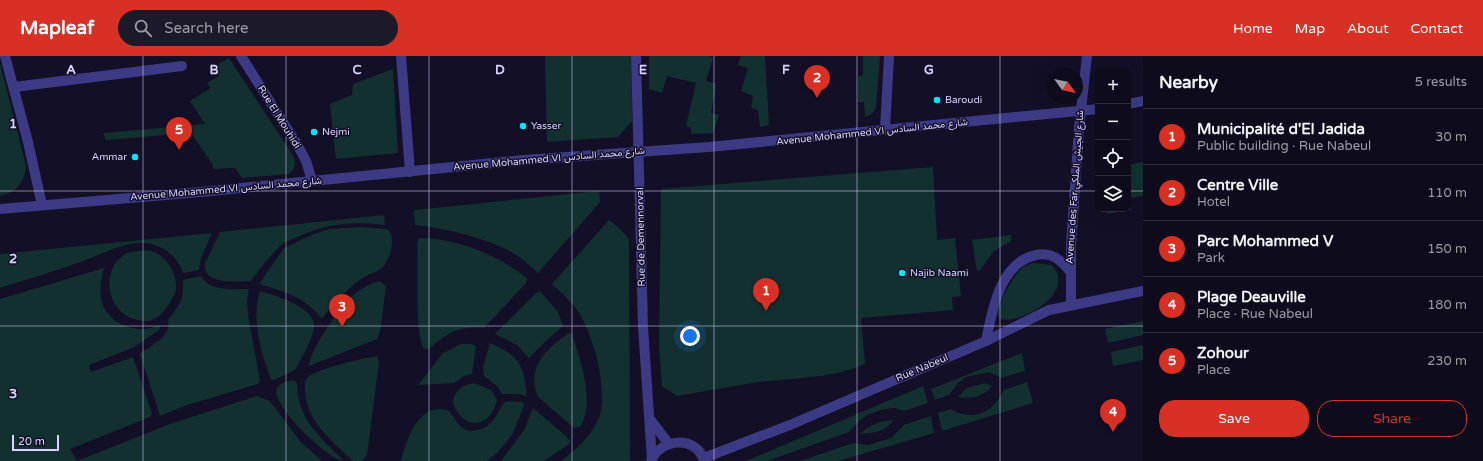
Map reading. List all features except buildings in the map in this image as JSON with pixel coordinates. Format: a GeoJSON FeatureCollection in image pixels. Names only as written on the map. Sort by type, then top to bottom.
{"type":"FeatureCollection","features":[{"type":"Feature","properties":{"kind":"street"},"geometry":{"type":"LineString","coordinates":[[4,56],[14,87],[42,205]]}},
{"type":"Feature","properties":{"kind":"street","name":"Rue El Mouhidi"},"geometry":{"type":"LineString","coordinates":[[241,56],[298,146],[306,161],[312,180]]}},
{"type":"Feature","properties":{"kind":"street"},"geometry":{"type":"LineString","coordinates":[[401,56],[410,172]]}},
{"type":"Feature","properties":{"kind":"street","name":"Rue de Demennorval"},"geometry":{"type":"LineString","coordinates":[[636,56],[643,327],[650,419],[651,460]]}},
{"type":"Feature","properties":{"kind":"street"},"geometry":{"type":"LineString","coordinates":[[885,129],[889,56]]}},
{"type":"Feature","properties":{"kind":"street","name":"Avenue des Far شارع الجيش الملكي"},"geometry":{"type":"LineString","coordinates":[[1071,305],[1069,270],[1080,112],[1087,56]]}},
{"type":"Feature","properties":{"kind":"street"},"geometry":{"type":"LineString","coordinates":[[14,87],[182,66]]}},
{"type":"Feature","properties":{"kind":"street"},"geometry":{"type":"LineString","coordinates":[[1131,103],[1143,101]]}},
{"type":"Feature","properties":{"kind":"street","name":"Avenue Mohammed VI شارع محمد السادس"},"geometry":{"type":"LineString","coordinates":[[0,209],[201,192],[524,160],[709,147],[1095,110]]}},
{"type":"Feature","properties":{"kind":"street","name":"Avenue des Far شارع الجيش الملكي"},"geometry":{"type":"LineString","coordinates":[[986,340],[994,304],[1004,283],[1017,264],[1028,257],[1043,254],[1053,255],[1069,270]]}},
{"type":"Feature","properties":{"kind":"street","name":"Rue Nabeul"},"geometry":{"type":"LineString","coordinates":[[704,459],[790,425],[986,340],[1049,310],[1143,291]]}},
{"type":"Feature","properties":{"kind":"street"},"geometry":{"type":"LineString","coordinates":[[650,419],[668,443],[686,443],[699,451],[704,459]]}},
{"type":"Feature","properties":{"kind":"street","name":"Rue de Demennorval"},"geometry":{"type":"LineString","coordinates":[[651,460],[660,448],[668,443]]}},
{"type":"Feature","properties":{"kind":"green space"},"geometry":{"type":"Polygon","coordinates":[[[545,56],[631,56],[632,121],[618,137],[547,142],[545,56]]]}},
{"type":"Feature","properties":{"kind":"green space"},"geometry":{"type":"Polygon","coordinates":[[[649,56],[709,56],[713,58],[706,81],[716,84],[711,113],[719,115],[713,133],[691,134],[691,128],[686,126],[696,83],[667,76],[662,93],[649,89],[649,56]]]}},
{"type":"Feature","properties":{"kind":"green space"},"geometry":{"type":"Polygon","coordinates":[[[741,56],[765,56],[769,125],[760,127],[758,110],[751,108],[753,96],[741,91],[748,68],[738,65],[741,56]]]}},
{"type":"Feature","properties":{"kind":"green space"},"geometry":{"type":"Polygon","coordinates":[[[863,56],[880,56],[876,108],[872,114],[865,117],[864,102],[858,102],[858,76],[863,75],[863,56]]]}},
{"type":"Feature","properties":{"kind":"green space"},"geometry":{"type":"Polygon","coordinates":[[[229,58],[294,157],[294,167],[289,174],[242,178],[235,168],[213,169],[213,165],[191,133],[106,140],[103,133],[205,124],[190,101],[211,88],[207,83],[219,76],[213,67],[229,58]]]}},
{"type":"Feature","properties":{"kind":"green space"},"geometry":{"type":"Polygon","coordinates":[[[0,63],[26,166],[24,177],[19,186],[6,195],[0,196],[0,63]]]}},
{"type":"Feature","properties":{"kind":"green space"},"geometry":{"type":"Polygon","coordinates":[[[393,69],[398,153],[336,159],[330,104],[352,95],[353,84],[393,69]]]}},
{"type":"Feature","properties":{"kind":"green space"},"geometry":{"type":"Polygon","coordinates":[[[1143,162],[1143,196],[1131,198],[1131,164],[1143,162]]]}},
{"type":"Feature","properties":{"kind":"green space"},"geometry":{"type":"Polygon","coordinates":[[[933,167],[937,240],[955,238],[961,296],[952,297],[953,310],[861,318],[865,364],[853,369],[827,375],[759,382],[677,396],[662,386],[659,349],[661,189],[933,167]]]}},
{"type":"Feature","properties":{"kind":"green space"},"geometry":{"type":"Polygon","coordinates":[[[599,191],[600,202],[538,273],[516,255],[494,244],[467,235],[415,225],[414,210],[599,191]]]}},
{"type":"Feature","properties":{"kind":"green space"},"geometry":{"type":"Polygon","coordinates":[[[1107,212],[1119,212],[1107,214],[1107,212]]]}},
{"type":"Feature","properties":{"kind":"green space"},"geometry":{"type":"Polygon","coordinates":[[[384,215],[385,225],[362,223],[340,224],[308,232],[287,242],[281,245],[251,281],[222,281],[210,276],[206,271],[205,264],[220,232],[384,215]]]}},
{"type":"Feature","properties":{"kind":"green space"},"geometry":{"type":"Polygon","coordinates":[[[609,220],[629,239],[630,460],[561,461],[585,439],[599,419],[601,411],[602,387],[598,361],[584,323],[573,305],[552,284],[609,220]]]}},
{"type":"Feature","properties":{"kind":"green space"},"geometry":{"type":"Polygon","coordinates":[[[361,227],[387,229],[390,232],[392,243],[388,260],[380,269],[359,280],[347,290],[322,319],[309,306],[294,296],[259,284],[284,248],[314,234],[329,229],[361,227]]]}},
{"type":"Feature","properties":{"kind":"green space"},"geometry":{"type":"Polygon","coordinates":[[[212,233],[201,258],[199,270],[183,273],[178,262],[164,249],[152,244],[137,243],[129,244],[49,273],[0,288],[0,254],[212,233]]]}},
{"type":"Feature","properties":{"kind":"green space"},"geometry":{"type":"Polygon","coordinates":[[[1011,235],[1011,241],[994,251],[980,270],[977,271],[972,240],[1011,235]]]}},
{"type":"Feature","properties":{"kind":"green space"},"geometry":{"type":"Polygon","coordinates":[[[419,238],[448,241],[476,249],[515,269],[527,278],[527,282],[484,328],[467,328],[454,331],[442,338],[429,349],[424,349],[421,341],[418,314],[417,243],[419,238]]]}},
{"type":"Feature","properties":{"kind":"green space"},"geometry":{"type":"Polygon","coordinates":[[[138,251],[151,251],[162,257],[173,271],[176,283],[175,294],[169,304],[159,316],[149,321],[134,319],[125,315],[118,308],[110,290],[109,280],[116,262],[125,254],[138,251]]]}},
{"type":"Feature","properties":{"kind":"green space"},"geometry":{"type":"Polygon","coordinates":[[[1033,263],[1052,265],[1058,276],[1057,287],[1051,298],[1029,314],[1006,320],[999,318],[998,313],[1001,301],[1012,280],[1025,266],[1033,263]]]}},
{"type":"Feature","properties":{"kind":"green space"},"geometry":{"type":"Polygon","coordinates":[[[104,268],[101,284],[101,296],[103,307],[111,317],[117,322],[131,328],[145,329],[160,325],[159,330],[134,347],[89,365],[91,372],[133,357],[152,414],[150,417],[70,449],[77,461],[0,461],[0,299],[104,268]]]}},
{"type":"Feature","properties":{"kind":"green space"},"geometry":{"type":"Polygon","coordinates":[[[201,276],[210,285],[216,287],[229,289],[249,289],[247,301],[248,315],[260,381],[258,384],[187,405],[160,416],[140,354],[160,340],[166,333],[169,318],[181,300],[183,280],[201,276]]]}},
{"type":"Feature","properties":{"kind":"green space"},"geometry":{"type":"Polygon","coordinates":[[[380,281],[386,286],[380,332],[377,339],[309,366],[310,359],[319,340],[332,320],[351,297],[361,289],[372,283],[380,281]]]}},
{"type":"Feature","properties":{"kind":"green space"},"geometry":{"type":"Polygon","coordinates":[[[260,291],[292,302],[311,317],[314,324],[313,334],[295,370],[274,380],[271,379],[267,369],[258,336],[257,302],[260,291]]]}},
{"type":"Feature","properties":{"kind":"green space"},"geometry":{"type":"Polygon","coordinates":[[[540,291],[558,312],[563,326],[529,358],[517,345],[495,334],[536,293],[540,291]]]}},
{"type":"Feature","properties":{"kind":"green space"},"geometry":{"type":"Polygon","coordinates":[[[1143,321],[1143,335],[1108,343],[1105,329],[1143,321]]]}},
{"type":"Feature","properties":{"kind":"green space"},"geometry":{"type":"Polygon","coordinates":[[[569,333],[572,334],[579,356],[587,394],[585,417],[580,427],[574,428],[538,397],[535,386],[536,368],[540,360],[546,352],[569,333]]]}},
{"type":"Feature","properties":{"kind":"green space"},"geometry":{"type":"Polygon","coordinates":[[[490,343],[508,352],[518,362],[524,376],[527,396],[518,394],[502,394],[498,387],[484,376],[483,367],[490,343]]]}},
{"type":"Feature","properties":{"kind":"green space"},"geometry":{"type":"Polygon","coordinates":[[[461,344],[472,344],[476,346],[472,374],[464,376],[454,383],[418,385],[443,353],[461,344]]]}},
{"type":"Feature","properties":{"kind":"green space"},"geometry":{"type":"Polygon","coordinates":[[[1143,345],[1143,360],[1113,366],[1111,352],[1143,345]]]}},
{"type":"Feature","properties":{"kind":"green space"},"geometry":{"type":"Polygon","coordinates":[[[1022,353],[1025,371],[1001,378],[989,372],[966,377],[958,383],[949,395],[935,400],[931,389],[1022,353]]]}},
{"type":"Feature","properties":{"kind":"green space"},"geometry":{"type":"Polygon","coordinates":[[[377,356],[379,362],[367,455],[362,461],[353,461],[329,438],[315,420],[306,400],[305,382],[307,378],[319,371],[340,364],[377,356]]]}},
{"type":"Feature","properties":{"kind":"green space"},"geometry":{"type":"Polygon","coordinates":[[[293,380],[297,383],[301,407],[312,427],[344,461],[336,459],[314,442],[291,418],[282,406],[277,396],[277,388],[286,382],[293,380]]]}},
{"type":"Feature","properties":{"kind":"green space"},"geometry":{"type":"Polygon","coordinates":[[[1027,382],[1033,403],[942,431],[938,413],[951,409],[967,415],[982,413],[1000,398],[1004,390],[1027,382]]]}},
{"type":"Feature","properties":{"kind":"green space"},"geometry":{"type":"Polygon","coordinates":[[[474,383],[491,390],[497,400],[494,409],[489,416],[483,421],[477,423],[464,419],[458,413],[453,404],[456,393],[462,387],[474,383]]]}},
{"type":"Feature","properties":{"kind":"green space"},"geometry":{"type":"Polygon","coordinates":[[[985,383],[992,386],[985,393],[968,398],[958,397],[967,388],[985,383]]]}},
{"type":"Feature","properties":{"kind":"green space"},"geometry":{"type":"Polygon","coordinates":[[[923,386],[928,403],[904,411],[895,408],[884,409],[869,414],[859,421],[849,432],[767,461],[746,461],[923,386]]]}},
{"type":"Feature","properties":{"kind":"green space"},"geometry":{"type":"Polygon","coordinates":[[[257,396],[270,401],[300,441],[322,461],[77,461],[170,424],[257,396]]]}},
{"type":"Feature","properties":{"kind":"green space"},"geometry":{"type":"Polygon","coordinates":[[[507,401],[523,402],[524,406],[512,435],[498,452],[487,461],[401,461],[410,434],[421,417],[428,412],[437,409],[447,410],[457,423],[465,429],[471,431],[478,430],[490,424],[501,407],[507,401]]]}},
{"type":"Feature","properties":{"kind":"green space"},"geometry":{"type":"Polygon","coordinates":[[[533,408],[566,436],[570,441],[569,444],[544,461],[501,461],[524,430],[533,408]]]}},
{"type":"Feature","properties":{"kind":"green space"},"geometry":{"type":"Polygon","coordinates":[[[931,416],[934,433],[838,461],[800,461],[853,443],[868,445],[891,438],[904,425],[931,416]]]}},
{"type":"Feature","properties":{"kind":"green space"},"geometry":{"type":"Polygon","coordinates":[[[894,420],[883,429],[875,432],[860,434],[876,424],[894,420]]]}},
{"type":"Feature","properties":{"kind":"place","name":"Centre Ville"},"geometry":{"type":"Point","coordinates":[817,98]}},
{"type":"Feature","properties":{"kind":"place","name":"Baroudi"},"geometry":{"type":"Point","coordinates":[937,100]}},
{"type":"Feature","properties":{"kind":"place","name":"Yasser"},"geometry":{"type":"Point","coordinates":[523,126]}},
{"type":"Feature","properties":{"kind":"place","name":"Nejmi"},"geometry":{"type":"Point","coordinates":[314,132]}},
{"type":"Feature","properties":{"kind":"place","name":"Zohour"},"geometry":{"type":"Point","coordinates":[179,150]}},
{"type":"Feature","properties":{"kind":"place","name":"Ammar"},"geometry":{"type":"Point","coordinates":[135,157]}},
{"type":"Feature","properties":{"kind":"place","name":"Najib Naami"},"geometry":{"type":"Point","coordinates":[902,273]}},
{"type":"Feature","properties":{"kind":"place","name":"Municipalité d'El Jadida"},"geometry":{"type":"Point","coordinates":[766,311]}},
{"type":"Feature","properties":{"kind":"place","name":"Parc Mohammed V"},"geometry":{"type":"Point","coordinates":[342,327]}},
{"type":"Feature","properties":{"kind":"place","name":"Plage Deauville"},"geometry":{"type":"Point","coordinates":[1113,432]}}]}
